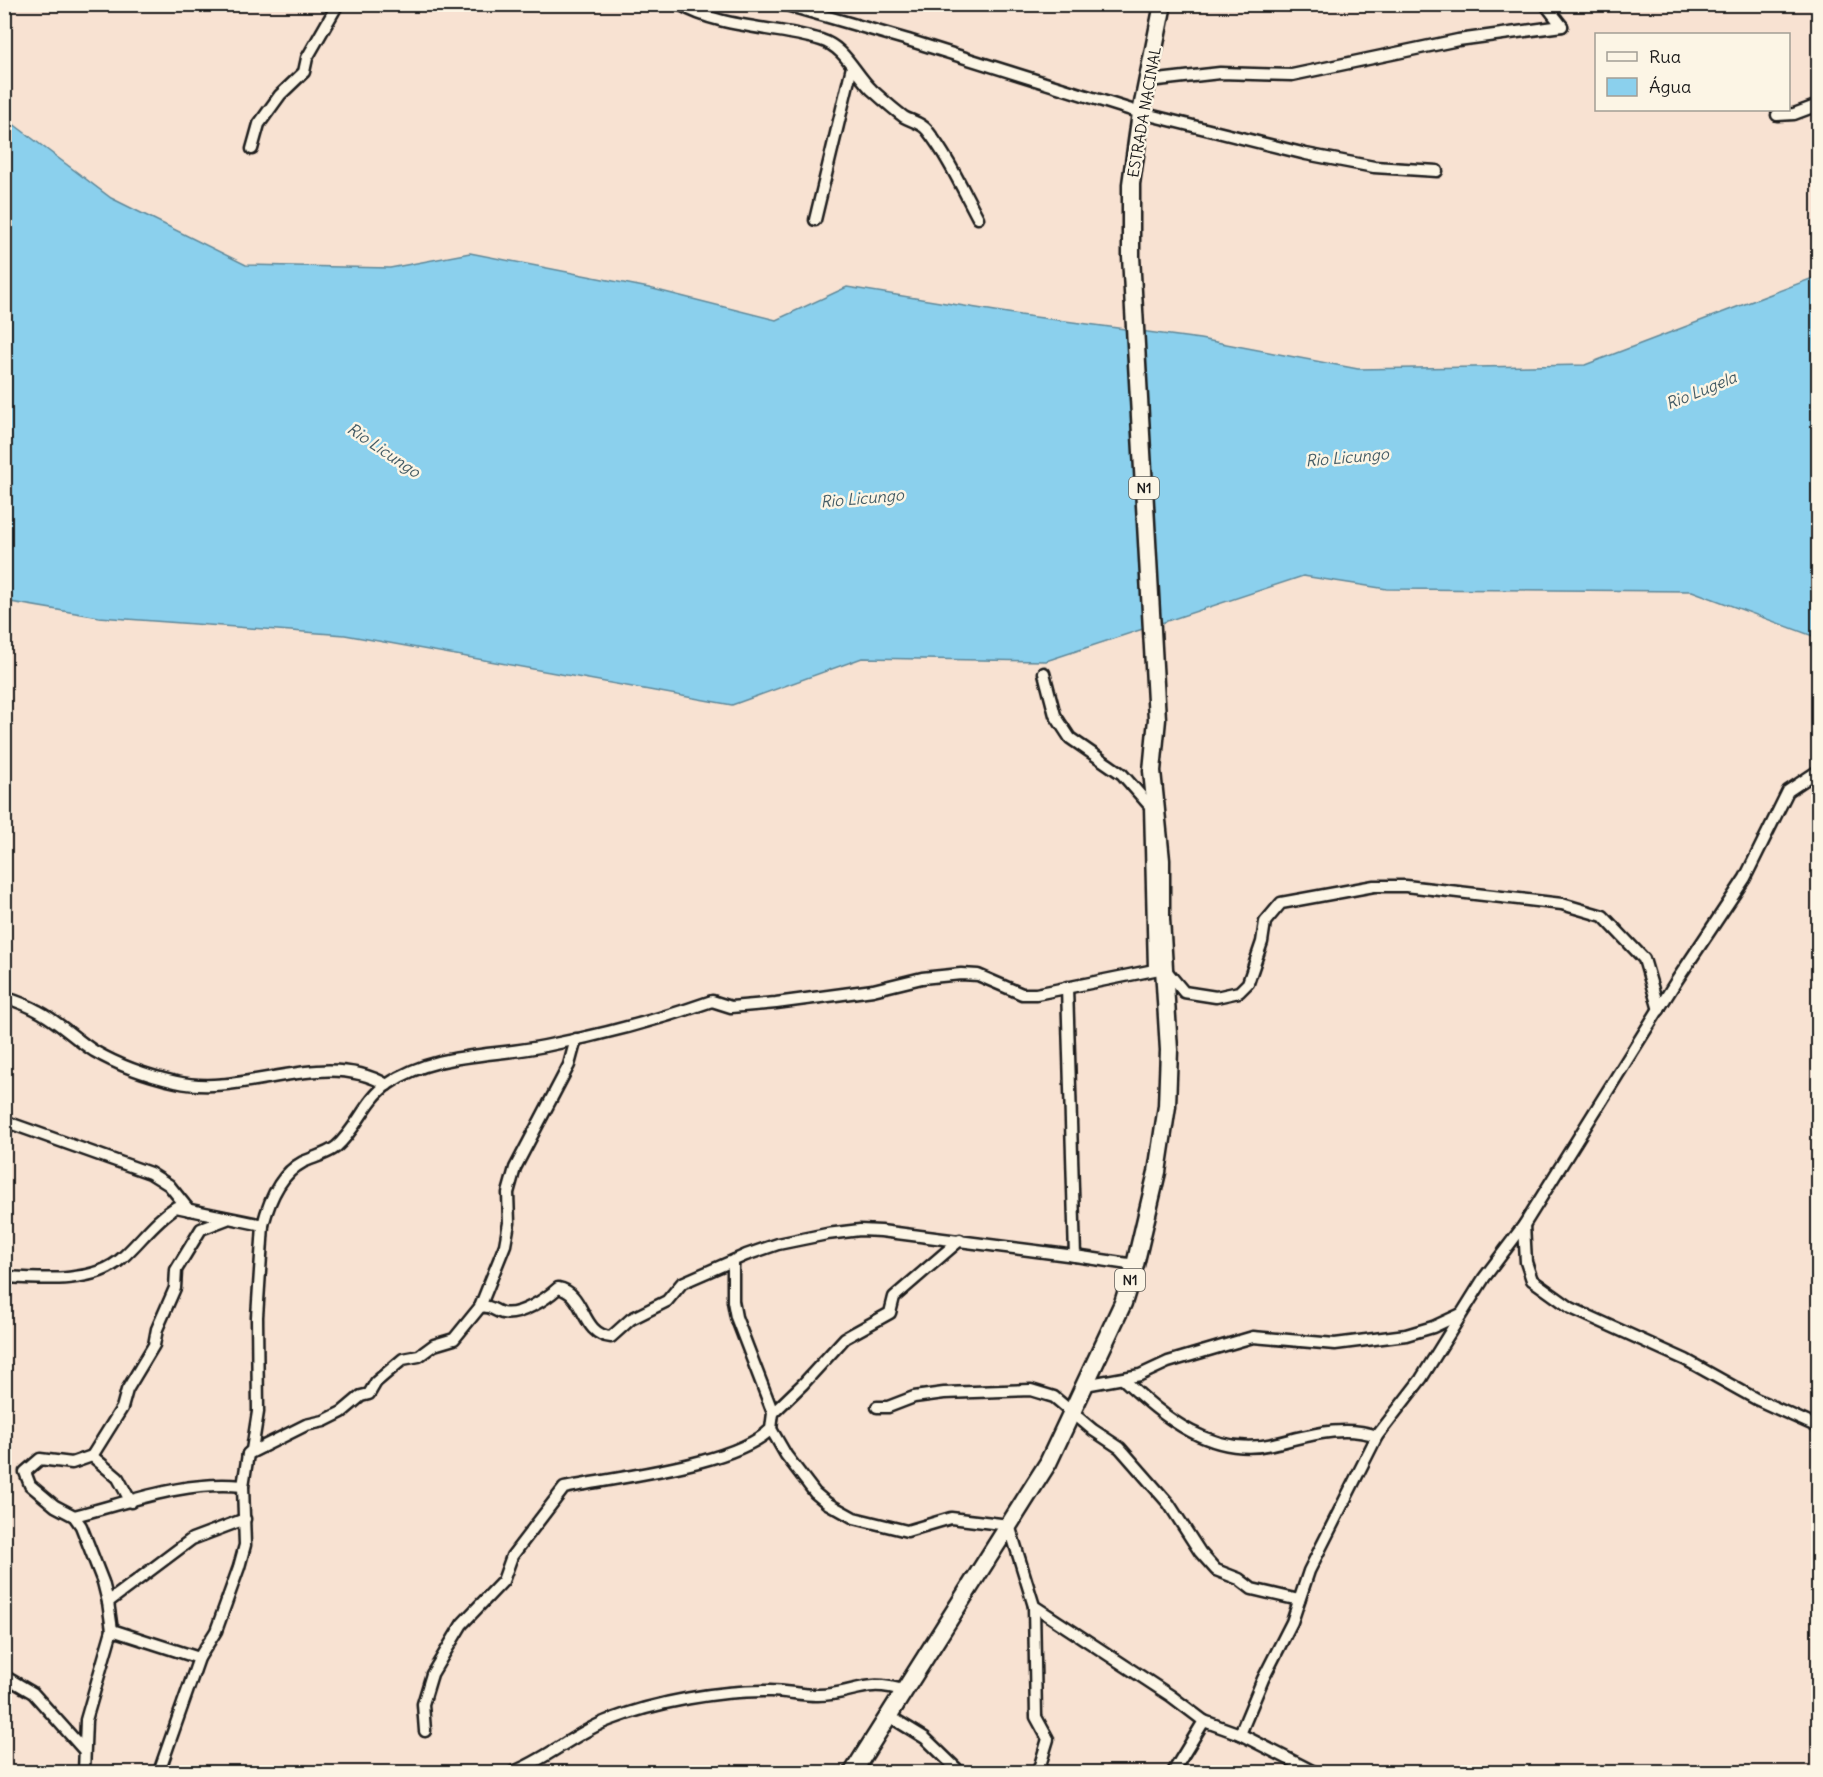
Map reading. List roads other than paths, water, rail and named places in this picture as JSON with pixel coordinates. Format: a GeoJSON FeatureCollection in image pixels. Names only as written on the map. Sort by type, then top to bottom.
{"type":"FeatureCollection","features":[{"type":"Feature","properties":{"kind":"highway","name":"ESTRADA NACINAL"},"geometry":{"type":"LineString","coordinates":[[1159,969],[1161,860],[1152,771],[1157,719],[1131,256],[1131,184],[1141,113],[1163,4]]}},
{"type":"Feature","properties":{"kind":"highway","name":"N1"},"geometry":{"type":"LineString","coordinates":[[853,1773],[1048,1463],[1123,1303],[1135,1265],[1157,1172],[1167,1106],[1169,1050],[1159,969]]}},
{"type":"Feature","properties":{"kind":"street"},"geometry":{"type":"LineString","coordinates":[[252,149],[259,124],[280,95],[304,72],[307,58],[338,4]]}},
{"type":"Feature","properties":{"kind":"street"},"geometry":{"type":"LineString","coordinates":[[680,4],[693,12],[761,30],[822,40],[844,53],[852,67],[890,106],[926,127],[948,161],[978,218]]}},
{"type":"Feature","properties":{"kind":"street"},"geometry":{"type":"LineString","coordinates":[[783,4],[908,40],[1141,113],[1306,154],[1374,168],[1437,171]]}},
{"type":"Feature","properties":{"kind":"street"},"geometry":{"type":"LineString","coordinates":[[1149,81],[1230,73],[1292,75],[1458,40],[1562,26],[1545,4]]}},
{"type":"Feature","properties":{"kind":"street"},"geometry":{"type":"LineString","coordinates":[[815,220],[852,67]]}},
{"type":"Feature","properties":{"kind":"street"},"geometry":{"type":"LineString","coordinates":[[1777,115],[1794,114],[1818,105]]}},
{"type":"Feature","properties":{"kind":"street"},"geometry":{"type":"LineString","coordinates":[[1044,674],[1055,715],[1070,738],[1122,774],[1150,806],[1159,969],[1184,992],[1216,997],[1239,992],[1248,983],[1262,942],[1264,922],[1281,903],[1374,886],[1406,886],[1562,904],[1603,916],[1644,959],[1659,1010]]}},
{"type":"Feature","properties":{"kind":"street"},"geometry":{"type":"LineString","coordinates":[[1240,1734],[1263,1679],[1282,1643],[1322,1543],[1377,1436],[1421,1379],[1461,1314],[1524,1225],[1745,878],[1788,791],[1818,771]]}},
{"type":"Feature","properties":{"kind":"street"},"geometry":{"type":"LineString","coordinates":[[159,1773],[199,1658],[216,1631],[245,1545],[243,1486],[258,1412],[257,1329],[263,1225],[266,1210],[287,1174],[293,1168],[331,1150],[343,1141],[372,1100],[387,1085],[421,1066],[464,1056],[494,1055],[576,1039],[712,1001],[731,1006],[776,1003],[873,990],[901,982],[950,974],[978,975],[1022,994],[1081,987],[1159,969]]}},
{"type":"Feature","properties":{"kind":"street"},"geometry":{"type":"LineString","coordinates":[[1067,987],[1075,1256]]}},
{"type":"Feature","properties":{"kind":"street"},"geometry":{"type":"LineString","coordinates":[[4,997],[39,1011],[94,1051],[122,1064],[175,1082],[202,1086],[275,1075],[343,1071],[369,1074],[387,1085]]}},
{"type":"Feature","properties":{"kind":"street"},"geometry":{"type":"LineString","coordinates":[[248,1454],[306,1425],[324,1421],[342,1412],[361,1396],[369,1394],[375,1382],[403,1359],[418,1356],[426,1348],[454,1339],[480,1307],[505,1245],[509,1223],[508,1192],[516,1168],[569,1065],[576,1039]]}},
{"type":"Feature","properties":{"kind":"street"},"geometry":{"type":"LineString","coordinates":[[4,1121],[150,1173],[169,1185],[189,1210]]}},
{"type":"Feature","properties":{"kind":"street"},"geometry":{"type":"LineString","coordinates":[[4,1277],[60,1276],[99,1270],[121,1259],[168,1212],[176,1207],[263,1225]]}},
{"type":"Feature","properties":{"kind":"street"},"geometry":{"type":"LineString","coordinates":[[84,1773],[83,1749],[91,1696],[112,1630],[108,1602],[103,1582],[81,1526],[74,1516],[55,1506],[30,1485],[25,1472],[40,1459],[72,1462],[92,1456],[122,1408],[127,1389],[154,1345],[157,1329],[175,1288],[176,1270],[201,1229],[227,1219]]}},
{"type":"Feature","properties":{"kind":"street"},"geometry":{"type":"LineString","coordinates":[[1524,1225],[1526,1262],[1532,1280],[1571,1308],[1686,1360],[1756,1399],[1818,1427]]}},
{"type":"Feature","properties":{"kind":"street"},"geometry":{"type":"LineString","coordinates":[[480,1307],[487,1306],[501,1313],[513,1314],[545,1300],[560,1288],[576,1299],[582,1314],[595,1332],[611,1337],[631,1319],[667,1301],[682,1283],[778,1244],[850,1231],[881,1231],[960,1240],[1135,1265]]}},
{"type":"Feature","properties":{"kind":"street"},"geometry":{"type":"LineString","coordinates":[[772,1413],[803,1384],[845,1338],[890,1313],[894,1298],[960,1240]]}},
{"type":"Feature","properties":{"kind":"street"},"geometry":{"type":"LineString","coordinates":[[733,1261],[733,1301],[736,1317],[772,1413],[771,1429],[786,1455],[815,1493],[827,1503],[854,1518],[907,1531],[951,1518],[1010,1525],[1034,1606],[1036,1718],[1048,1739],[1038,1773]]}},
{"type":"Feature","properties":{"kind":"street"},"geometry":{"type":"LineString","coordinates":[[1085,1385],[1140,1375],[1168,1362],[1253,1337],[1335,1344],[1406,1335],[1433,1327],[1461,1314]]}},
{"type":"Feature","properties":{"kind":"street"},"geometry":{"type":"LineString","coordinates":[[1123,1379],[1184,1430],[1203,1440],[1241,1447],[1260,1446],[1320,1431],[1377,1436]]}},
{"type":"Feature","properties":{"kind":"street"},"geometry":{"type":"LineString","coordinates":[[877,1407],[888,1407],[914,1397],[944,1393],[1031,1390],[1054,1397],[1072,1414],[1120,1448],[1169,1504],[1200,1552],[1216,1570],[1239,1579],[1252,1589],[1299,1600]]}},
{"type":"Feature","properties":{"kind":"street"},"geometry":{"type":"LineString","coordinates":[[425,1731],[423,1704],[432,1674],[462,1624],[503,1581],[512,1556],[564,1488],[700,1462],[749,1445],[771,1429]]}},
{"type":"Feature","properties":{"kind":"street"},"geometry":{"type":"LineString","coordinates":[[92,1456],[118,1478],[131,1502]]}},
{"type":"Feature","properties":{"kind":"street"},"geometry":{"type":"LineString","coordinates":[[74,1516],[183,1486],[218,1484],[243,1486]]}},
{"type":"Feature","properties":{"kind":"street"},"geometry":{"type":"LineString","coordinates":[[108,1602],[192,1539],[245,1519]]}},
{"type":"Feature","properties":{"kind":"street"},"geometry":{"type":"LineString","coordinates":[[1034,1606],[1171,1696],[1204,1721],[1240,1734],[1314,1773]]}},
{"type":"Feature","properties":{"kind":"street"},"geometry":{"type":"LineString","coordinates":[[112,1630],[199,1658]]}},
{"type":"Feature","properties":{"kind":"street"},"geometry":{"type":"LineString","coordinates":[[4,1676],[33,1693],[83,1749]]}},
{"type":"Feature","properties":{"kind":"street"},"geometry":{"type":"LineString","coordinates":[[513,1773],[609,1720],[670,1704],[730,1692],[772,1690],[816,1696],[863,1685],[884,1684],[905,1690]]}},
{"type":"Feature","properties":{"kind":"street"},"geometry":{"type":"LineString","coordinates":[[889,1716],[925,1738],[960,1773]]}},
{"type":"Feature","properties":{"kind":"street"},"geometry":{"type":"LineString","coordinates":[[1173,1773],[1204,1721]]}},
{"type":"Feature","properties":{"kind":"water"},"geometry":{"type":"Polygon","coordinates":[[[4,117],[111,198],[246,265],[390,268],[470,253],[649,288],[776,320],[847,287],[1020,315],[1200,339],[1358,369],[1585,365],[1818,276],[1818,638],[1692,591],[1387,589],[1303,576],[1046,661],[862,658],[732,705],[345,635],[99,617],[5,601],[4,117]]]}},
{"type":"Feature","properties":{"kind":"water label","name":"Rio Lugela"},"geometry":{"type":"Point","coordinates":[1701,390]}},
{"type":"Feature","properties":{"kind":"water label","name":"Rio Licungo"},"geometry":{"type":"Point","coordinates":[384,450]}},
{"type":"Feature","properties":{"kind":"water label","name":"Rio Licungo"},"geometry":{"type":"Point","coordinates":[1347,457]}},
{"type":"Feature","properties":{"kind":"water label","name":"Rio Licungo"},"geometry":{"type":"Point","coordinates":[862,498]}}]}
